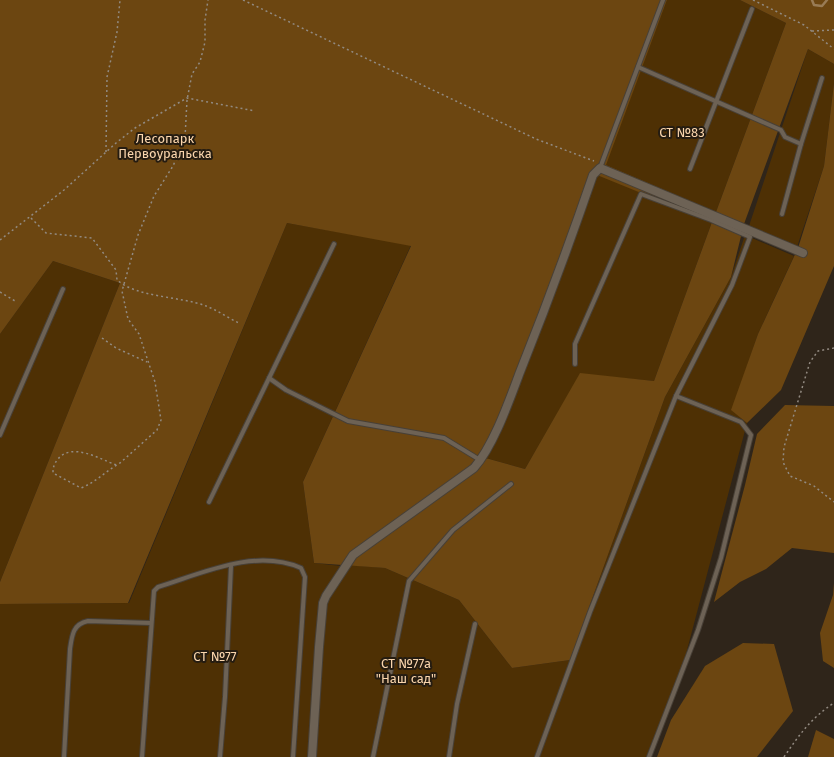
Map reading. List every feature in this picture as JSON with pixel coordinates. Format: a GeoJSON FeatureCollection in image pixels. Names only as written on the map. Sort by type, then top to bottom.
{"type":"FeatureCollection","features":[{"type":"Feature","properties":{"kind":"street"},"geometry":{"type":"LineString","coordinates":[[312,757],[319,647],[323,603],[326,596],[353,555],[474,468],[481,460],[502,416],[562,266],[593,175],[600,168],[803,253]]}},
{"type":"Feature","properties":{"kind":"lane"},"geometry":{"type":"LineString","coordinates":[[600,168],[663,0]]}},
{"type":"Feature","properties":{"kind":"lane"},"geometry":{"type":"LineString","coordinates":[[690,168],[752,9]]}},
{"type":"Feature","properties":{"kind":"lane"},"geometry":{"type":"LineString","coordinates":[[638,67],[781,130],[785,137],[801,144]]}},
{"type":"Feature","properties":{"kind":"lane"},"geometry":{"type":"LineString","coordinates":[[782,214],[801,144],[822,78]]}},
{"type":"Feature","properties":{"kind":"lane"},"geometry":{"type":"LineString","coordinates":[[537,757],[590,612],[676,396],[732,285],[750,237],[711,220],[641,194],[575,344],[575,364]]}},
{"type":"Feature","properties":{"kind":"lane"},"geometry":{"type":"LineString","coordinates":[[209,502],[334,244]]}},
{"type":"Feature","properties":{"kind":"lane"},"geometry":{"type":"LineString","coordinates":[[0,435],[63,289]]}},
{"type":"Feature","properties":{"kind":"lane"},"geometry":{"type":"LineString","coordinates":[[269,378],[286,390],[348,421],[444,438],[481,460]]}},
{"type":"Feature","properties":{"kind":"lane"},"geometry":{"type":"LineString","coordinates":[[649,757],[680,679],[714,580],[751,434],[741,422],[676,396]]}},
{"type":"Feature","properties":{"kind":"lane"},"geometry":{"type":"LineString","coordinates":[[373,757],[409,581],[453,530],[511,484]]}},
{"type":"Feature","properties":{"kind":"lane"},"geometry":{"type":"LineString","coordinates":[[142,757],[150,623],[154,591],[158,586],[221,567],[251,561],[275,560],[288,562],[303,570],[305,577],[293,757]]}},
{"type":"Feature","properties":{"kind":"lane"},"geometry":{"type":"LineString","coordinates":[[220,757],[225,697],[231,566]]}},
{"type":"Feature","properties":{"kind":"lane"},"geometry":{"type":"LineString","coordinates":[[64,757],[70,649],[72,635],[76,627],[81,622],[88,621],[150,623]]}},
{"type":"Feature","properties":{"kind":"lane"},"geometry":{"type":"LineString","coordinates":[[449,757],[457,704],[475,624]]}},
{"type":"Feature","properties":{"kind":"path"},"geometry":{"type":"LineString","coordinates":[[106,152],[107,77],[116,32],[120,0]]}},
{"type":"Feature","properties":{"kind":"path"},"geometry":{"type":"LineString","coordinates":[[116,465],[76,450],[67,451],[59,457],[53,466],[53,473],[82,488],[90,485],[116,465],[157,430],[161,420],[155,382],[147,362],[139,334],[128,318],[122,291],[138,235],[154,196],[173,166],[185,138],[187,98],[192,74],[200,62],[205,42],[205,20],[208,0]]}},
{"type":"Feature","properties":{"kind":"path"},"geometry":{"type":"LineString","coordinates":[[243,0],[536,139],[594,161]]}},
{"type":"Feature","properties":{"kind":"path"},"geometry":{"type":"LineString","coordinates":[[753,0],[804,25],[834,49]]}},
{"type":"Feature","properties":{"kind":"path"},"geometry":{"type":"LineString","coordinates":[[812,32],[834,30]]}},
{"type":"Feature","properties":{"kind":"path"},"geometry":{"type":"LineString","coordinates":[[0,240],[64,190],[135,128],[187,98],[255,111]]}},
{"type":"Feature","properties":{"kind":"path"},"geometry":{"type":"LineString","coordinates":[[30,218],[46,233],[92,238],[116,270],[117,280],[123,285],[153,295],[207,306],[239,323]]}},
{"type":"Feature","properties":{"kind":"path"},"geometry":{"type":"LineString","coordinates":[[0,292],[15,301]]}},
{"type":"Feature","properties":{"kind":"path"},"geometry":{"type":"LineString","coordinates":[[102,338],[116,348],[147,362]]}},
{"type":"Feature","properties":{"kind":"path"},"geometry":{"type":"LineString","coordinates":[[834,348],[818,351],[810,362],[788,431],[784,447],[783,462],[790,476],[814,486],[834,502]]}},
{"type":"Feature","properties":{"kind":"path"},"geometry":{"type":"LineString","coordinates":[[784,757],[803,729],[821,711],[834,703]]}},
{"type":"Feature","properties":{"kind":"green space","name":"Лесопарк Первоуральска"},"geometry":{"type":"Polygon","coordinates":[[[0,0],[667,0],[606,165],[716,212],[786,23],[740,0],[834,0],[834,64],[808,49],[744,224],[731,277],[665,397],[570,660],[512,668],[459,600],[385,568],[314,563],[303,482],[411,246],[287,223],[128,603],[0,604],[0,582],[120,283],[53,261],[0,334],[0,0]],[[597,175],[556,290],[482,457],[525,469],[580,373],[654,381],[712,222],[597,175]]]}},
{"type":"Feature","properties":{"kind":"green space","name":"СТ №83"},"geometry":{"type":"Polygon","coordinates":[[[667,0],[740,0],[786,23],[716,212],[605,165],[667,0]]]}},
{"type":"Feature","properties":{"kind":"green space"},"geometry":{"type":"Polygon","coordinates":[[[808,49],[834,64],[834,83],[824,166],[795,253],[747,232],[808,49]]]}},
{"type":"Feature","properties":{"kind":"green space"},"geometry":{"type":"Polygon","coordinates":[[[834,83],[834,266],[781,390],[747,423],[731,410],[758,334],[798,248],[824,166],[834,83]]]}},
{"type":"Feature","properties":{"kind":"green space"},"geometry":{"type":"Polygon","coordinates":[[[597,174],[712,222],[654,381],[580,374],[525,469],[482,457],[597,174]]]}},
{"type":"Feature","properties":{"kind":"green space","name":"СТ №77"},"geometry":{"type":"Polygon","coordinates":[[[287,223],[411,245],[303,482],[314,563],[341,566],[321,602],[313,757],[0,757],[0,604],[129,603],[287,223]]]}},
{"type":"Feature","properties":{"kind":"green space","name":"СТ №77а \"Наш сад\""},"geometry":{"type":"Polygon","coordinates":[[[745,235],[794,256],[758,334],[732,410],[747,423],[682,669],[646,757],[317,757],[317,707],[326,604],[349,565],[385,568],[459,600],[512,668],[570,660],[665,397],[731,277],[745,235]]]}},
{"type":"Feature","properties":{"kind":"green space"},"geometry":{"type":"Polygon","coordinates":[[[53,261],[120,283],[0,582],[0,334],[53,261]]]}},
{"type":"Feature","properties":{"kind":"green space"},"geometry":{"type":"Polygon","coordinates":[[[785,405],[834,406],[834,553],[792,548],[766,569],[740,582],[714,602],[757,434],[785,405]]]}},
{"type":"Feature","properties":{"kind":"green space"},"geometry":{"type":"Polygon","coordinates":[[[834,583],[834,668],[823,661],[820,633],[833,595],[834,583]]]}},
{"type":"Feature","properties":{"kind":"green space"},"geometry":{"type":"Polygon","coordinates":[[[743,643],[774,644],[793,711],[757,757],[657,757],[671,720],[705,666],[743,643]]]}},
{"type":"Feature","properties":{"kind":"green space"},"geometry":{"type":"Polygon","coordinates":[[[816,730],[834,739],[834,757],[808,757],[816,730]]]}},
{"type":"Feature","properties":{"kind":"waterway"},"geometry":{"type":"LineString","coordinates":[[812,0],[814,5],[822,6],[827,0]]}}]}
